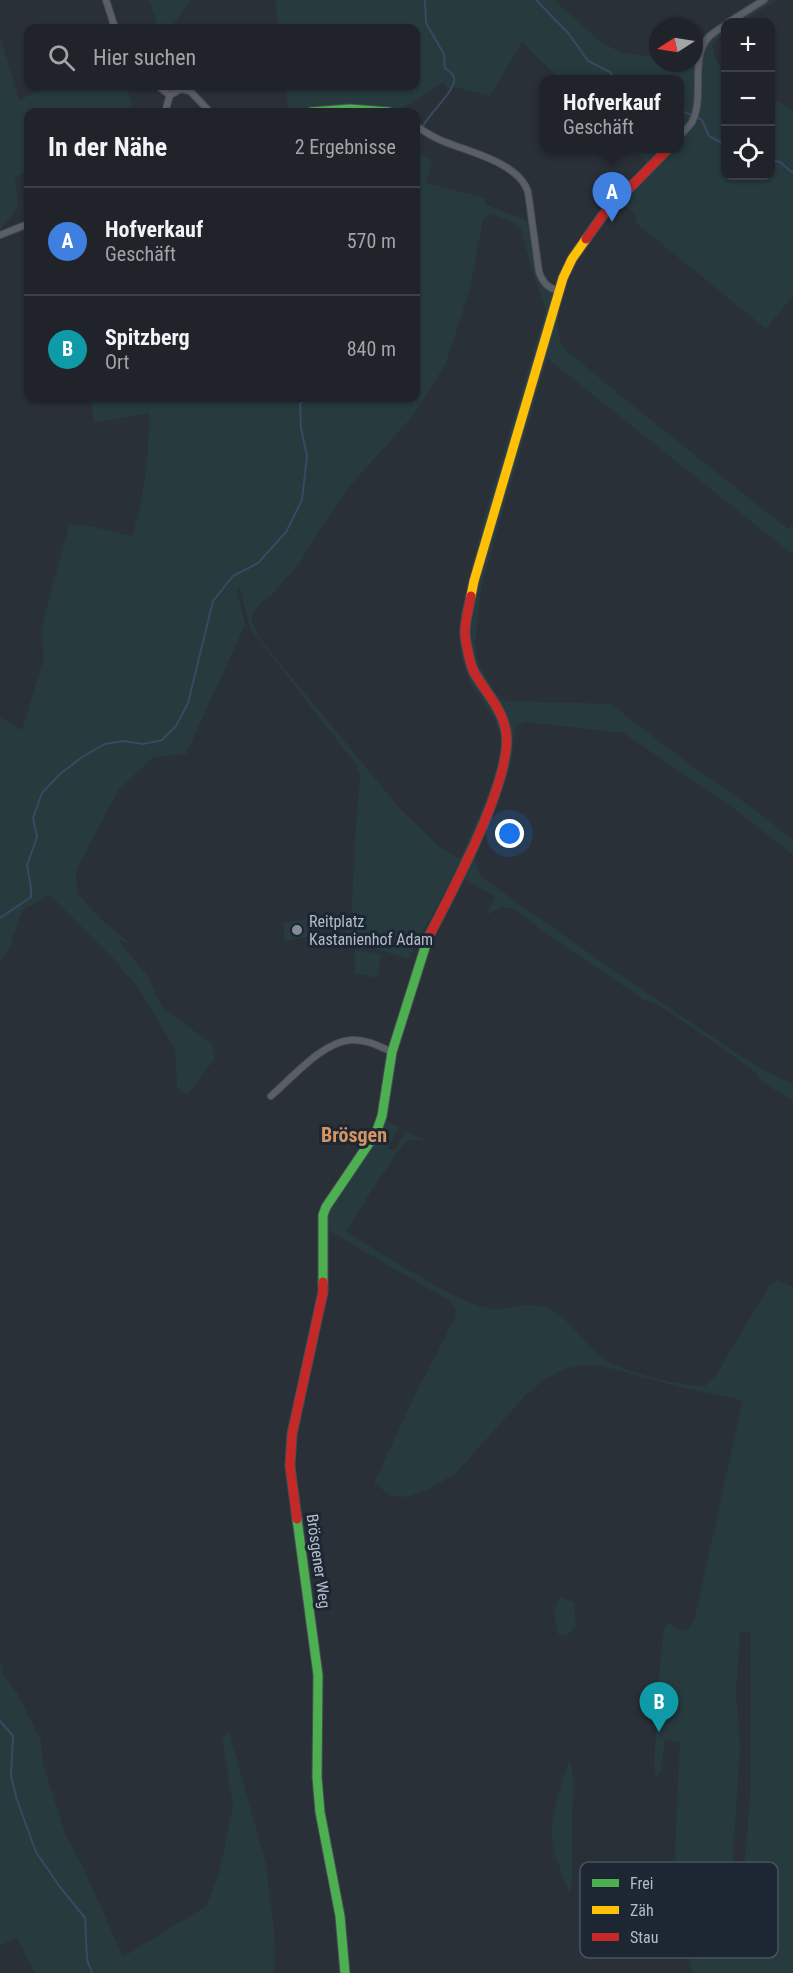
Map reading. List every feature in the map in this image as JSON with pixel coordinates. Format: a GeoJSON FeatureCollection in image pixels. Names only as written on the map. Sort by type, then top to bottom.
{"type":"FeatureCollection","features":[{"type":"Feature","properties":{"kind":"street"},"geometry":{"type":"LineString","coordinates":[[106,0],[114,24]]}},
{"type":"Feature","properties":{"kind":"street"},"geometry":{"type":"LineString","coordinates":[[736,18],[764,0]]}},
{"type":"Feature","properties":{"kind":"street"},"geometry":{"type":"LineString","coordinates":[[684,132],[692,123],[695,112],[702,50],[707,40],[721,29]]}},
{"type":"Feature","properties":{"kind":"street"},"geometry":{"type":"LineString","coordinates":[[163,90],[170,95]]}},
{"type":"Feature","properties":{"kind":"street"},"geometry":{"type":"LineString","coordinates":[[166,108],[170,95],[179,90]]}},
{"type":"Feature","properties":{"kind":"street"},"geometry":{"type":"LineString","coordinates":[[188,90],[206,108]]}},
{"type":"Feature","properties":{"kind":"street"},"geometry":{"type":"LineString","coordinates":[[420,129],[444,142],[498,163],[522,180],[528,192],[539,272],[543,281],[550,288],[559,291]]}},
{"type":"Feature","properties":{"kind":"street","name":"Brösgener Weg"},"geometry":{"type":"LineString","coordinates":[[345,1973],[340,1917],[317,1777],[318,1675],[290,1466],[292,1434],[322,1292],[323,1215],[326,1207],[376,1133],[382,1116],[392,1052],[418,964],[429,934],[465,866],[500,781],[505,759],[506,728],[500,713],[472,669],[465,632],[474,581],[559,291],[572,259],[603,215],[664,153]]}},
{"type":"Feature","properties":{"kind":"street"},"geometry":{"type":"LineString","coordinates":[[0,235],[24,226]]}},
{"type":"Feature","properties":{"kind":"street"},"geometry":{"type":"LineString","coordinates":[[271,1096],[300,1069],[337,1044],[350,1040],[363,1041],[392,1052]]}},
{"type":"Feature","properties":{"kind":"green space"},"geometry":{"type":"Polygon","coordinates":[[[149,0],[190,0],[174,24],[156,24],[149,0]]]}},
{"type":"Feature","properties":{"kind":"green space"},"geometry":{"type":"Polygon","coordinates":[[[275,0],[554,0],[601,42],[622,53],[649,57],[649,72],[703,72],[703,37],[721,22],[721,36],[713,43],[713,51],[721,67],[721,180],[775,180],[775,101],[793,111],[793,296],[766,329],[636,223],[635,214],[620,204],[660,163],[653,157],[647,164],[637,153],[684,153],[684,75],[556,75],[522,42],[490,96],[455,87],[447,89],[443,82],[403,108],[288,108],[286,90],[420,90],[420,24],[278,24],[275,0]]]}},
{"type":"Feature","properties":{"kind":"green space"},"geometry":{"type":"Polygon","coordinates":[[[755,0],[777,0],[748,18],[728,18],[755,0]]]}},
{"type":"Feature","properties":{"kind":"green space"},"geometry":{"type":"Polygon","coordinates":[[[0,36],[19,100],[41,90],[128,90],[132,107],[24,108],[24,173],[15,178],[18,207],[0,231],[0,36]]]}},
{"type":"Feature","properties":{"kind":"green space"},"geometry":{"type":"Polygon","coordinates":[[[420,154],[432,161],[426,183],[486,198],[484,204],[536,224],[538,254],[544,277],[547,281],[565,288],[558,328],[561,343],[566,350],[788,529],[793,524],[793,555],[547,358],[482,584],[475,643],[482,671],[495,692],[508,701],[611,704],[793,840],[793,855],[727,803],[623,733],[526,722],[517,726],[510,767],[475,853],[476,864],[479,872],[494,886],[606,965],[745,1059],[793,1084],[793,1101],[762,1082],[755,1072],[722,1048],[662,1007],[644,1000],[556,941],[514,909],[505,907],[492,911],[485,918],[495,897],[455,873],[408,959],[360,944],[343,935],[353,923],[352,902],[360,775],[356,765],[251,630],[239,587],[237,589],[245,625],[186,754],[154,757],[119,789],[76,870],[77,893],[101,919],[128,942],[118,940],[147,975],[162,1007],[213,1045],[215,1058],[187,1095],[177,1088],[175,1049],[141,992],[113,958],[49,894],[22,910],[10,948],[0,961],[0,717],[22,730],[44,658],[41,629],[69,525],[89,526],[132,536],[143,491],[150,413],[94,423],[91,402],[420,402],[420,154]],[[491,214],[486,215],[483,220],[470,289],[446,363],[412,417],[350,486],[310,544],[302,560],[272,595],[264,600],[253,613],[251,620],[258,636],[269,650],[400,809],[439,846],[457,858],[461,857],[486,799],[502,747],[500,734],[493,717],[470,682],[461,656],[459,634],[462,608],[482,525],[546,309],[533,274],[521,229],[512,222],[491,214]]]}},
{"type":"Feature","properties":{"kind":"green space","name":"Reitplatz Kastanienhof Adam"},"geometry":{"type":"Polygon","coordinates":[[[309,918],[313,936],[284,941],[283,923],[309,918]]]}},
{"type":"Feature","properties":{"kind":"green space"},"geometry":{"type":"Polygon","coordinates":[[[355,950],[381,954],[377,978],[355,973],[355,950]]]}},
{"type":"Feature","properties":{"kind":"green space"},"geometry":{"type":"Polygon","coordinates":[[[384,1120],[399,1127],[388,1148],[394,1151],[406,1131],[427,1142],[415,1139],[403,1144],[347,1231],[393,1261],[459,1298],[492,1309],[525,1305],[542,1306],[563,1318],[594,1351],[609,1362],[651,1377],[695,1386],[705,1386],[715,1377],[769,1286],[777,1280],[793,1287],[793,1973],[692,1973],[688,1958],[778,1958],[778,1862],[745,1862],[751,1787],[751,1633],[740,1631],[736,1693],[740,1746],[733,1862],[675,1862],[680,1743],[665,1739],[661,1772],[656,1777],[654,1766],[664,1628],[669,1622],[676,1628],[687,1631],[695,1617],[742,1403],[738,1399],[680,1387],[598,1365],[564,1369],[544,1380],[525,1396],[456,1473],[431,1488],[408,1497],[391,1496],[374,1483],[414,1397],[456,1316],[455,1308],[450,1301],[324,1228],[329,1227],[329,1224],[325,1223],[328,1211],[384,1120]]]}},
{"type":"Feature","properties":{"kind":"green space"},"geometry":{"type":"Polygon","coordinates":[[[560,1597],[574,1602],[576,1626],[568,1635],[559,1635],[556,1625],[555,1611],[560,1597]]]}},
{"type":"Feature","properties":{"kind":"green space"},"geometry":{"type":"Polygon","coordinates":[[[0,1660],[4,1675],[17,1693],[41,1741],[43,1764],[65,1833],[84,1869],[123,1957],[206,1906],[219,1874],[233,1806],[222,1739],[229,1732],[266,1864],[274,1931],[275,1973],[35,1973],[17,1937],[0,1946],[0,1660]]]}},
{"type":"Feature","properties":{"kind":"green space"},"geometry":{"type":"Polygon","coordinates":[[[570,1758],[574,1784],[572,1882],[569,1893],[555,1854],[552,1830],[556,1802],[570,1758]]]}},
{"type":"Feature","properties":{"kind":"waterway"},"geometry":{"type":"LineString","coordinates":[[420,132],[454,83],[452,73],[445,68],[444,54],[426,23],[425,0]]}},
{"type":"Feature","properties":{"kind":"waterway"},"geometry":{"type":"LineString","coordinates":[[536,0],[569,34],[588,61],[612,75]]}},
{"type":"Feature","properties":{"kind":"waterway"},"geometry":{"type":"LineString","coordinates":[[684,112],[702,120],[709,136],[721,142]]}},
{"type":"Feature","properties":{"kind":"waterway"},"geometry":{"type":"LineString","coordinates":[[775,161],[780,162],[793,173]]}},
{"type":"Feature","properties":{"kind":"waterway"},"geometry":{"type":"LineString","coordinates":[[0,918],[31,897],[27,865],[37,837],[33,818],[42,793],[60,774],[82,757],[105,744],[123,741],[143,744],[162,740],[176,726],[188,703],[213,601],[233,576],[258,563],[286,532],[302,500],[307,456],[301,428],[300,404],[302,402]]}},
{"type":"Feature","properties":{"kind":"waterway"},"geometry":{"type":"LineString","coordinates":[[0,1721],[13,1736],[11,1776],[36,1852],[85,1918],[87,1960],[92,1973]]}},
{"type":"Feature","properties":{"kind":"traffic: fast"},"geometry":{"type":"LineString","coordinates":[[323,1282],[323,1215],[326,1207],[376,1133],[382,1116],[392,1052],[428,938]]}},
{"type":"Feature","properties":{"kind":"traffic: fast"},"geometry":{"type":"LineString","coordinates":[[297,1519],[318,1675],[317,1777],[320,1812],[340,1916],[345,1973]]}},
{"type":"Feature","properties":{"kind":"traffic: slow"},"geometry":{"type":"LineString","coordinates":[[471,596],[563,278],[572,259],[586,239]]}},
{"type":"Feature","properties":{"kind":"traffic: jam"},"geometry":{"type":"LineString","coordinates":[[586,239],[603,215],[664,153]]}},
{"type":"Feature","properties":{"kind":"traffic: jam"},"geometry":{"type":"LineString","coordinates":[[428,938],[480,833],[502,772],[506,747],[503,719],[474,672],[468,652],[465,627],[471,596]]}},
{"type":"Feature","properties":{"kind":"traffic: jam"},"geometry":{"type":"LineString","coordinates":[[297,1519],[290,1466],[292,1434],[323,1292],[323,1282]]}},
{"type":"Feature","properties":{"kind":"place","name":"Hofverkauf"},"geometry":{"type":"Point","coordinates":[612,222]}},
{"type":"Feature","properties":{"kind":"place","name":"Reitplatz Kastanienhof Adam"},"geometry":{"type":"Point","coordinates":[297,930]}},
{"type":"Feature","properties":{"kind":"place","name":"Spitzberg"},"geometry":{"type":"Point","coordinates":[659,1732]}},
{"type":"Feature","properties":{"kind":"district","name":"Brösgen"},"geometry":{"type":"Point","coordinates":[354,1135]}}]}
